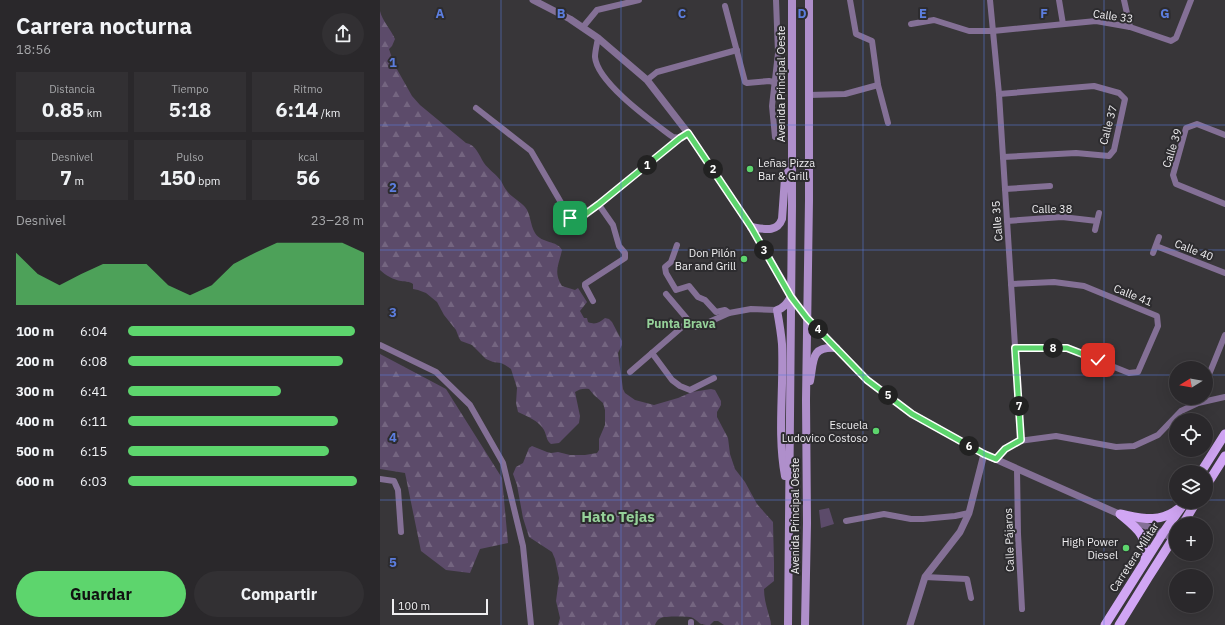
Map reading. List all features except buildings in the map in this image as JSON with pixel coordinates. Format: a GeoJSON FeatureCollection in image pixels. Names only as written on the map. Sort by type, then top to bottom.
{"type":"FeatureCollection","features":[{"type":"Feature","properties":{"kind":"main road","name":"Avenida Principal Oeste"},"geometry":{"type":"LineString","coordinates":[[788,625],[792,0]]}},
{"type":"Feature","properties":{"kind":"main road","name":"Avenida Principal Oeste"},"geometry":{"type":"LineString","coordinates":[[805,625],[807,523],[806,400],[809,0]]}},
{"type":"Feature","properties":{"kind":"main road"},"geometry":{"type":"LineString","coordinates":[[751,227],[774,229],[780,225],[782,219],[785,178],[791,166]]}},
{"type":"Feature","properties":{"kind":"main road"},"geometry":{"type":"LineString","coordinates":[[789,494],[783,465],[782,344],[777,310],[782,309],[791,297]]}},
{"type":"Feature","properties":{"kind":"main road"},"geometry":{"type":"LineString","coordinates":[[806,400],[815,355],[824,347],[836,348]]}},
{"type":"Feature","properties":{"kind":"main road"},"geometry":{"type":"LineString","coordinates":[[1206,465],[1225,434]]}},
{"type":"Feature","properties":{"kind":"main road"},"geometry":{"type":"LineString","coordinates":[[1213,476],[1223,461]]}},
{"type":"Feature","properties":{"kind":"main road"},"geometry":{"type":"LineString","coordinates":[[1120,514],[1147,519],[1158,519],[1172,513],[1177,509]]}},
{"type":"Feature","properties":{"kind":"main road","name":"Carretera Militar"},"geometry":{"type":"LineString","coordinates":[[1105,625],[1144,562],[1180,509]]}},
{"type":"Feature","properties":{"kind":"main road"},"geometry":{"type":"LineString","coordinates":[[1120,514],[1137,528],[1144,539],[1146,550],[1144,562]]}},
{"type":"Feature","properties":{"kind":"main road","name":"Carretera Militar"},"geometry":{"type":"LineString","coordinates":[[1119,625],[1169,545]]}},
{"type":"Feature","properties":{"kind":"street"},"geometry":{"type":"LineString","coordinates":[[533,0],[570,19],[598,38],[647,80],[688,133],[751,227],[791,297],[807,318],[867,380],[912,414],[984,454],[1169,534]]}},
{"type":"Feature","properties":{"kind":"street"},"geometry":{"type":"LineString","coordinates":[[583,28],[597,10],[639,0]]}},
{"type":"Feature","properties":{"kind":"street"},"geometry":{"type":"LineString","coordinates":[[775,137],[772,106],[778,53],[776,0]]}},
{"type":"Feature","properties":{"kind":"street"},"geometry":{"type":"LineString","coordinates":[[850,0],[856,34],[872,41],[878,85],[888,123]]}},
{"type":"Feature","properties":{"kind":"street","name":"Calle 35"},"geometry":{"type":"LineString","coordinates":[[990,0],[999,94],[1021,440]]}},
{"type":"Feature","properties":{"kind":"street"},"geometry":{"type":"LineString","coordinates":[[1058,0],[1064,24]]}},
{"type":"Feature","properties":{"kind":"street"},"geometry":{"type":"LineString","coordinates":[[1124,0],[1130,27]]}},
{"type":"Feature","properties":{"kind":"street","name":"Calle 33"},"geometry":{"type":"LineString","coordinates":[[911,24],[934,20],[969,31],[993,31],[1096,21],[1130,27],[1171,41],[1176,38],[1191,0]]}},
{"type":"Feature","properties":{"kind":"street"},"geometry":{"type":"LineString","coordinates":[[725,6],[745,82],[774,82]]}},
{"type":"Feature","properties":{"kind":"street"},"geometry":{"type":"LineString","coordinates":[[598,38],[595,57],[606,80],[630,103],[670,135],[680,138]]}},
{"type":"Feature","properties":{"kind":"street"},"geometry":{"type":"LineString","coordinates":[[647,80],[657,72],[737,50]]}},
{"type":"Feature","properties":{"kind":"street"},"geometry":{"type":"LineString","coordinates":[[778,53],[792,52]]}},
{"type":"Feature","properties":{"kind":"street"},"geometry":{"type":"LineString","coordinates":[[809,95],[844,94],[878,85]]}},
{"type":"Feature","properties":{"kind":"street","name":"Calle 37"},"geometry":{"type":"LineString","coordinates":[[999,94],[1094,86],[1119,93],[1125,99],[1114,150],[1109,156],[1076,153],[1003,157]]}},
{"type":"Feature","properties":{"kind":"street"},"geometry":{"type":"LineString","coordinates":[[476,108],[531,151],[570,218],[574,220],[580,218],[599,204],[688,133]]}},
{"type":"Feature","properties":{"kind":"street","name":"Calle 39"},"geometry":{"type":"LineString","coordinates":[[1225,135],[1197,124],[1186,128],[1173,175],[1176,184],[1225,204]]}},
{"type":"Feature","properties":{"kind":"street"},"geometry":{"type":"LineString","coordinates":[[1005,189],[1050,186]]}},
{"type":"Feature","properties":{"kind":"street"},"geometry":{"type":"LineString","coordinates":[[593,301],[585,284],[625,258],[625,253],[619,246],[613,225],[599,204]]}},
{"type":"Feature","properties":{"kind":"street"},"geometry":{"type":"LineString","coordinates":[[1095,230],[1099,213]]}},
{"type":"Feature","properties":{"kind":"street","name":"Calle 38"},"geometry":{"type":"LineString","coordinates":[[1007,221],[1062,217],[1097,221]]}},
{"type":"Feature","properties":{"kind":"street"},"geometry":{"type":"LineString","coordinates":[[1153,253],[1159,237]]}},
{"type":"Feature","properties":{"kind":"street"},"geometry":{"type":"LineString","coordinates":[[677,245],[671,262],[665,267],[666,273],[676,290],[689,286],[698,297],[705,300],[716,312],[725,310],[729,313]]}},
{"type":"Feature","properties":{"kind":"street","name":"Calle 40"},"geometry":{"type":"LineString","coordinates":[[1156,246],[1225,273]]}},
{"type":"Feature","properties":{"kind":"street","name":"Calle 41"},"geometry":{"type":"LineString","coordinates":[[1011,284],[1054,282],[1084,286],[1157,316],[1158,326],[1138,372],[1129,373],[1067,348],[1015,348]]}},
{"type":"Feature","properties":{"kind":"street"},"geometry":{"type":"LineString","coordinates":[[666,294],[694,327],[698,327],[729,313],[751,309],[777,310]]}},
{"type":"Feature","properties":{"kind":"street"},"geometry":{"type":"LineString","coordinates":[[630,372],[689,321]]}},
{"type":"Feature","properties":{"kind":"street"},"geometry":{"type":"LineString","coordinates":[[1213,365],[1225,335]]}},
{"type":"Feature","properties":{"kind":"street"},"geometry":{"type":"LineString","coordinates":[[380,345],[436,372],[470,405],[503,463],[523,546],[531,625]]}},
{"type":"Feature","properties":{"kind":"street"},"geometry":{"type":"LineString","coordinates":[[652,353],[672,380],[680,386],[690,390],[714,378]]}},
{"type":"Feature","properties":{"kind":"street"},"geometry":{"type":"LineString","coordinates":[[1213,399],[1225,397]]}},
{"type":"Feature","properties":{"kind":"street"},"geometry":{"type":"LineString","coordinates":[[996,459],[1005,449],[1021,440],[1056,436],[1116,447],[1134,446],[1158,435],[1181,411],[1192,405]]}},
{"type":"Feature","properties":{"kind":"street"},"geometry":{"type":"LineString","coordinates":[[910,625],[925,577],[960,532],[969,513],[984,454]]}},
{"type":"Feature","properties":{"kind":"street","name":"Calle Pájaros"},"geometry":{"type":"LineString","coordinates":[[1017,469],[1018,534],[1022,609]]}},
{"type":"Feature","properties":{"kind":"street"},"geometry":{"type":"LineString","coordinates":[[380,479],[394,481],[398,490],[401,532]]}},
{"type":"Feature","properties":{"kind":"street"},"geometry":{"type":"LineString","coordinates":[[846,521],[884,514],[911,519],[923,519],[969,513]]}},
{"type":"Feature","properties":{"kind":"street"},"geometry":{"type":"LineString","coordinates":[[925,577],[967,579],[971,598]]}},
{"type":"Feature","properties":{"kind":"green space"},"geometry":{"type":"Polygon","coordinates":[[[380,11],[395,39],[389,49],[394,64],[412,96],[420,105],[466,143],[475,148],[484,163],[502,182],[505,189],[525,207],[535,233],[541,239],[560,247],[562,250],[557,272],[559,281],[562,286],[575,290],[578,288],[587,302],[580,311],[584,318],[587,318],[588,322],[593,323],[599,322],[605,318],[612,322],[622,341],[622,345],[618,353],[623,389],[625,393],[635,400],[654,405],[692,392],[711,389],[715,390],[721,401],[721,405],[717,412],[717,417],[728,438],[730,454],[735,469],[745,482],[757,504],[773,522],[774,581],[764,589],[765,601],[771,625],[724,625],[718,621],[714,621],[710,625],[703,625],[691,617],[677,616],[661,618],[655,625],[558,625],[560,618],[556,601],[559,578],[555,559],[552,552],[529,537],[513,474],[516,467],[523,463],[529,448],[532,446],[551,453],[558,452],[570,455],[585,455],[597,453],[599,450],[599,439],[605,425],[605,410],[603,403],[589,389],[582,389],[575,392],[580,416],[579,423],[559,443],[551,444],[547,439],[544,430],[539,424],[518,412],[516,403],[517,388],[511,369],[501,363],[486,359],[472,345],[461,341],[456,330],[444,315],[437,302],[426,293],[413,289],[412,283],[393,278],[384,274],[380,270],[380,11]]]}},
{"type":"Feature","properties":{"kind":"green space"},"geometry":{"type":"Polygon","coordinates":[[[380,354],[446,389],[502,478],[508,543],[480,549],[470,573],[446,570],[421,551],[405,473],[380,469],[380,354]]]}},
{"type":"Feature","properties":{"kind":"green space"},"geometry":{"type":"Polygon","coordinates":[[[829,508],[834,524],[821,528],[819,510],[829,508]]]}},
{"type":"Feature","properties":{"kind":"place","name":"Leñas Pizza Bar & Grill"},"geometry":{"type":"Point","coordinates":[750,169]}},
{"type":"Feature","properties":{"kind":"place","name":"Don Pilón Bar and Grill"},"geometry":{"type":"Point","coordinates":[744,259]}},
{"type":"Feature","properties":{"kind":"place","name":"Escuela Ludovico Costoso"},"geometry":{"type":"Point","coordinates":[876,431]}},
{"type":"Feature","properties":{"kind":"place","name":"High Power Diesel"},"geometry":{"type":"Point","coordinates":[1126,548]}},
{"type":"Feature","properties":{"kind":"district","name":"Punta Brava"},"geometry":{"type":"Point","coordinates":[681,324]}},
{"type":"Feature","properties":{"kind":"district","name":"Hato Tejas"},"geometry":{"type":"Point","coordinates":[618,517]}},
{"type":"Feature","properties":{"kind":"route"},"geometry":{"type":"LineString","coordinates":[[570,218],[574,220],[580,218],[688,133],[751,227],[791,297],[807,318],[867,380],[912,414],[984,454],[996,459],[1005,449],[1021,440],[1015,348],[1067,348],[1098,360]]}}]}
